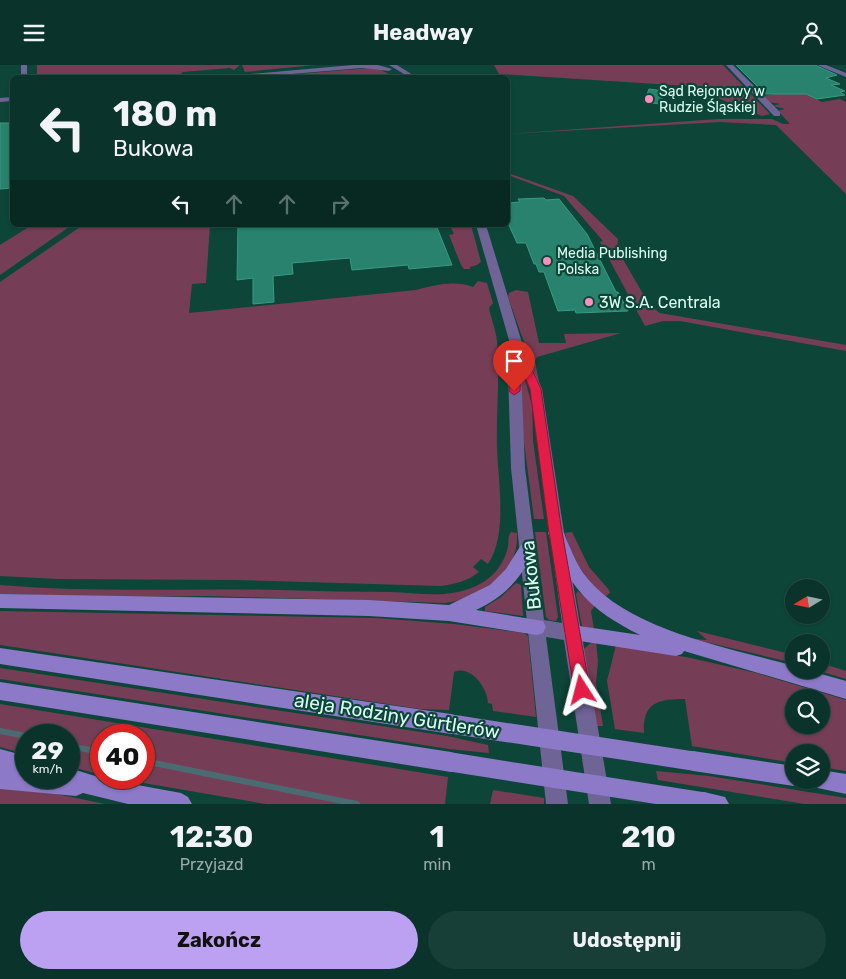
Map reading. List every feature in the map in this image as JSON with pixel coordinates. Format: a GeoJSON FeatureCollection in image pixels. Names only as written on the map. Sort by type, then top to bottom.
{"type":"FeatureCollection","features":[{"type":"Feature","properties":{"kind":"main road"},"geometry":{"type":"LineString","coordinates":[[556,533],[560,547],[572,570],[589,591],[622,618],[665,637],[846,690]]}},
{"type":"Feature","properties":{"kind":"main road"},"geometry":{"type":"LineString","coordinates":[[449,613],[493,594],[515,572],[527,550]]}},
{"type":"Feature","properties":{"kind":"main road"},"geometry":{"type":"LineString","coordinates":[[0,601],[369,608],[449,613],[537,627]]}},
{"type":"Feature","properties":{"kind":"main road"},"geometry":{"type":"LineString","coordinates":[[573,633],[729,656]]}},
{"type":"Feature","properties":{"kind":"main road","name":"aleja Rodziny Gürtlerów"},"geometry":{"type":"LineString","coordinates":[[0,656],[785,775]]}},
{"type":"Feature","properties":{"kind":"main road"},"geometry":{"type":"LineString","coordinates":[[0,691],[711,803]]}},
{"type":"Feature","properties":{"kind":"main road"},"geometry":{"type":"LineString","coordinates":[[0,759],[15,763]]}},
{"type":"Feature","properties":{"kind":"main road"},"geometry":{"type":"LineString","coordinates":[[0,779],[90,788]]}},
{"type":"Feature","properties":{"kind":"main road"},"geometry":{"type":"LineString","coordinates":[[830,782],[846,784]]}},
{"type":"Feature","properties":{"kind":"main road"},"geometry":{"type":"LineString","coordinates":[[104,789],[181,804]]}},
{"type":"Feature","properties":{"kind":"street"},"geometry":{"type":"LineString","coordinates":[[298,72],[341,65]]}},
{"type":"Feature","properties":{"kind":"street"},"geometry":{"type":"LineString","coordinates":[[360,67],[375,65]]}},
{"type":"Feature","properties":{"kind":"street"},"geometry":{"type":"LineString","coordinates":[[729,65],[777,114]]}},
{"type":"Feature","properties":{"kind":"street"},"geometry":{"type":"LineString","coordinates":[[820,65],[846,75]]}},
{"type":"Feature","properties":{"kind":"street"},"geometry":{"type":"LineString","coordinates":[[263,75],[388,66],[410,75]]}},
{"type":"Feature","properties":{"kind":"street"},"geometry":{"type":"LineString","coordinates":[[388,66],[400,75]]}},
{"type":"Feature","properties":{"kind":"street","name":"Bukowa"},"geometry":{"type":"LineString","coordinates":[[481,227],[517,347],[536,389],[556,533],[600,804]]}},
{"type":"Feature","properties":{"kind":"street","name":"Bukowa"},"geometry":{"type":"LineString","coordinates":[[517,347],[514,373],[518,468],[557,804]]}},
{"type":"Feature","properties":{"kind":"street"},"geometry":{"type":"LineString","coordinates":[[537,627],[573,633]]}},
{"type":"Feature","properties":{"kind":"shaded area"},"geometry":{"type":"Polygon","coordinates":[[[37,65],[240,65],[234,70],[230,68],[182,72],[181,75],[37,75],[37,65]]]}},
{"type":"Feature","properties":{"kind":"shaded area"},"geometry":{"type":"Polygon","coordinates":[[[242,65],[315,65],[245,72],[242,65]]]}},
{"type":"Feature","properties":{"kind":"shaded area"},"geometry":{"type":"Polygon","coordinates":[[[494,65],[723,65],[770,114],[762,116],[688,86],[499,74],[494,65]]]}},
{"type":"Feature","properties":{"kind":"shaded area"},"geometry":{"type":"Polygon","coordinates":[[[370,68],[381,70],[391,75],[286,75],[370,68]]]}},
{"type":"Feature","properties":{"kind":"shaded area"},"geometry":{"type":"Polygon","coordinates":[[[797,90],[822,102],[840,99],[846,102],[846,194],[776,125],[720,122],[510,134],[719,119],[772,119],[783,124],[790,124],[778,111],[785,109],[773,106],[780,104],[769,102],[763,96],[797,90]]]}},
{"type":"Feature","properties":{"kind":"shaded area"},"geometry":{"type":"Polygon","coordinates":[[[510,174],[573,196],[618,239],[617,249],[650,306],[660,313],[846,345],[846,351],[680,321],[663,321],[645,326],[600,242],[603,241],[564,196],[510,176],[510,174]]]}},
{"type":"Feature","properties":{"kind":"shaded area"},"geometry":{"type":"Polygon","coordinates":[[[29,227],[69,227],[0,275],[0,245],[29,227]]]}},
{"type":"Feature","properties":{"kind":"shaded area"},"geometry":{"type":"Polygon","coordinates":[[[80,227],[210,227],[206,283],[192,284],[189,313],[416,290],[444,284],[473,287],[478,281],[487,283],[493,303],[489,308],[498,354],[497,448],[500,492],[498,538],[488,564],[481,559],[473,567],[479,572],[475,575],[461,582],[441,586],[235,580],[59,579],[0,576],[0,282],[80,227]]]}},
{"type":"Feature","properties":{"kind":"shaded area"},"geometry":{"type":"Polygon","coordinates":[[[450,227],[472,227],[481,262],[470,267],[470,269],[464,269],[449,235],[454,234],[450,227]]]}},
{"type":"Feature","properties":{"kind":"shaded area"},"geometry":{"type":"Polygon","coordinates":[[[516,290],[528,292],[539,343],[566,343],[564,334],[621,333],[537,357],[535,361],[540,387],[508,297],[509,293],[516,290]]]}},
{"type":"Feature","properties":{"kind":"shaded area"},"geometry":{"type":"Polygon","coordinates":[[[520,372],[523,373],[532,405],[533,441],[544,519],[534,519],[522,426],[520,372]]]}},
{"type":"Feature","properties":{"kind":"shaded area"},"geometry":{"type":"Polygon","coordinates":[[[511,532],[517,533],[516,548],[512,561],[496,582],[473,596],[445,603],[208,596],[122,597],[0,594],[0,585],[105,590],[455,593],[482,583],[497,570],[504,559],[511,532]]]}},
{"type":"Feature","properties":{"kind":"shaded area"},"geometry":{"type":"Polygon","coordinates":[[[535,532],[546,532],[558,617],[556,621],[549,620],[546,617],[535,532]]]}},
{"type":"Feature","properties":{"kind":"shaded area"},"geometry":{"type":"Polygon","coordinates":[[[572,532],[589,567],[609,590],[610,593],[605,597],[585,575],[576,560],[565,533],[572,532]]]}},
{"type":"Feature","properties":{"kind":"shaded area"},"geometry":{"type":"Polygon","coordinates":[[[516,583],[521,585],[523,616],[485,611],[485,607],[501,597],[516,583]]]}},
{"type":"Feature","properties":{"kind":"shaded area"},"geometry":{"type":"Polygon","coordinates":[[[578,591],[595,606],[591,611],[594,629],[582,626],[576,594],[578,591]]]}},
{"type":"Feature","properties":{"kind":"shaded area"},"geometry":{"type":"Polygon","coordinates":[[[0,611],[376,618],[454,624],[524,633],[528,636],[536,717],[493,711],[492,704],[488,703],[482,685],[472,675],[460,670],[454,672],[449,710],[420,709],[0,645],[0,611]]]}},
{"type":"Feature","properties":{"kind":"shaded area"},"geometry":{"type":"Polygon","coordinates":[[[697,631],[785,653],[785,661],[693,639],[707,640],[697,631]]]}},
{"type":"Feature","properties":{"kind":"shaded area"},"geometry":{"type":"Polygon","coordinates":[[[592,642],[596,642],[598,661],[596,683],[603,726],[597,726],[584,649],[592,642]]]}},
{"type":"Feature","properties":{"kind":"shaded area"},"geometry":{"type":"Polygon","coordinates":[[[616,645],[691,658],[756,673],[809,689],[785,689],[785,734],[830,734],[830,695],[846,700],[846,771],[830,768],[830,744],[785,744],[785,762],[692,746],[685,699],[667,700],[654,704],[646,715],[644,733],[615,729],[607,681],[616,645]]]}},
{"type":"Feature","properties":{"kind":"shaded area"},"geometry":{"type":"Polygon","coordinates":[[[830,666],[846,671],[846,679],[830,674],[830,666]]]}},
{"type":"Feature","properties":{"kind":"shaded area"},"geometry":{"type":"Polygon","coordinates":[[[0,668],[447,736],[488,745],[489,753],[449,749],[0,679],[0,668]]]}},
{"type":"Feature","properties":{"kind":"shaded area"},"geometry":{"type":"Polygon","coordinates":[[[0,704],[123,724],[90,724],[90,772],[80,769],[80,724],[15,724],[15,751],[0,747],[0,704]]]}},
{"type":"Feature","properties":{"kind":"shaded area"},"geometry":{"type":"Polygon","coordinates":[[[155,729],[448,777],[445,804],[266,804],[155,785],[155,729]]]}},
{"type":"Feature","properties":{"kind":"shaded area"},"geometry":{"type":"Polygon","coordinates":[[[656,771],[709,776],[846,798],[846,804],[805,804],[658,780],[656,771]]]}},
{"type":"Feature","properties":{"kind":"shaded area"},"geometry":{"type":"Polygon","coordinates":[[[0,786],[42,791],[105,804],[0,804],[0,786]]]}},
{"type":"Feature","properties":{"kind":"shaded area"},"geometry":{"type":"Polygon","coordinates":[[[493,790],[544,798],[544,804],[490,804],[493,790]]]}},
{"type":"Feature","properties":{"kind":"building"},"geometry":{"type":"Polygon","coordinates":[[[736,65],[815,65],[837,75],[826,78],[840,84],[831,85],[845,91],[840,92],[845,95],[817,99],[806,94],[765,94],[736,65]]]}},
{"type":"Feature","properties":{"kind":"building"},"geometry":{"type":"Polygon","coordinates":[[[649,89],[665,91],[660,104],[644,102],[649,89]]]}},
{"type":"Feature","properties":{"kind":"building"},"geometry":{"type":"Polygon","coordinates":[[[0,123],[10,123],[10,188],[0,189],[0,123]]]}},
{"type":"Feature","properties":{"kind":"building"},"geometry":{"type":"Polygon","coordinates":[[[518,199],[559,199],[587,234],[616,292],[618,292],[628,311],[576,313],[575,310],[558,311],[544,272],[539,272],[526,243],[517,243],[510,227],[510,203],[520,202],[518,199]]]}},
{"type":"Feature","properties":{"kind":"building"},"geometry":{"type":"Polygon","coordinates":[[[238,227],[437,227],[452,265],[409,269],[408,265],[352,270],[350,258],[292,263],[293,274],[273,276],[274,302],[253,304],[253,278],[237,280],[238,227]]]}},
{"type":"Feature","properties":{"kind":"waterway"},"geometry":{"type":"LineString","coordinates":[[0,731],[15,734]]}},
{"type":"Feature","properties":{"kind":"waterway"},"geometry":{"type":"LineString","coordinates":[[80,748],[90,750]]}},
{"type":"Feature","properties":{"kind":"waterway"},"geometry":{"type":"LineString","coordinates":[[155,763],[357,804]]}},
{"type":"Feature","properties":{"kind":"place","name":"Sąd Rejonowy w Rudzie Śląskiej"},"geometry":{"type":"Point","coordinates":[649,99]}},
{"type":"Feature","properties":{"kind":"place","name":"Media Publishing Polska"},"geometry":{"type":"Point","coordinates":[547,261]}},
{"type":"Feature","properties":{"kind":"place","name":"3W S.A. Centrala"},"geometry":{"type":"Point","coordinates":[589,302]}},
{"type":"Feature","properties":{"kind":"route"},"geometry":{"type":"LineString","coordinates":[[514,391],[517,347],[536,389],[555,526],[582,690]]}}]}
